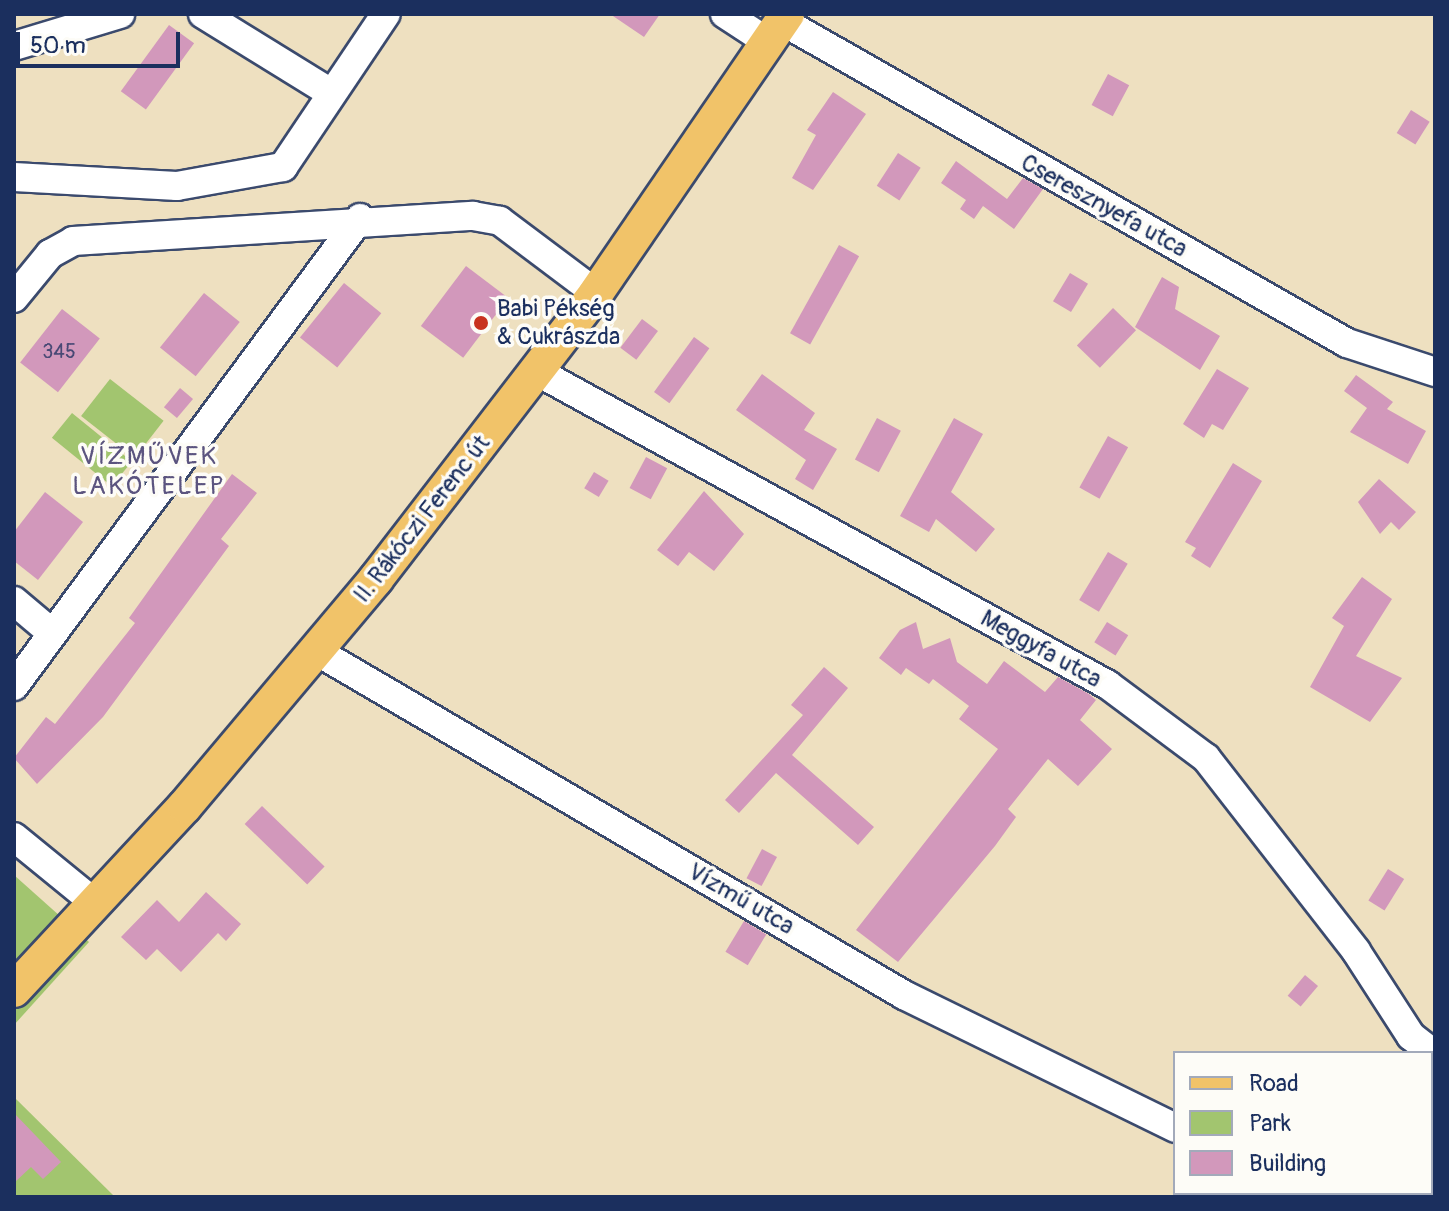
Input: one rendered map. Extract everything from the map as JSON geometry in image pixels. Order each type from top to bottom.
[{"type":"main road","name":"II. Rákóczi Ferenc út","points":[[14,990],[318,652],[538,372],[596,293],[779,26]]},
{"type":"street","points":[[14,46],[120,14]]},
{"type":"street","points":[[203,14],[331,93]]},
{"type":"street","points":[[14,177],[177,186],[283,167],[386,14]]},
{"type":"street","name":"Cseresznyefa utca","points":[[725,14],[779,26],[1347,343],[1435,372]]},
{"type":"street","points":[[14,298],[50,254],[73,241],[360,218],[500,221],[596,293]]},
{"type":"street","points":[[14,686],[360,218]]},
{"type":"street","name":"Meggyfa utca","points":[[538,372],[1108,685],[1206,758],[1356,951],[1411,1036],[1430,1051]]},
{"type":"street","points":[[14,601],[52,633]]},
{"type":"street","name":"Vízmű utca","points":[[318,652],[904,995],[1173,1127]]},
{"type":"street","points":[[14,837],[95,903]]},
{"type":"green space","points":[[110,379],[164,421],[135,458],[81,416]]},
{"type":"green space","points":[[72,413],[132,461],[112,486],[52,438]]},
{"type":"green space","points":[[14,875],[89,942],[14,1025]]},
{"type":"green space","points":[[14,1097],[115,1197],[14,1197]]},
{"type":"building","points":[[610,14],[660,14],[644,37]]},
{"type":"building","points":[[169,25],[194,43],[146,110],[121,91]]},
{"type":"building","points":[[1108,74],[1129,85],[1113,116],[1092,105]]},
{"type":"building","points":[[833,92],[866,114],[813,190],[792,178],[816,135],[807,130]]},
{"type":"building","points":[[1411,110],[1430,122],[1415,145],[1397,133]]},
{"type":"building","points":[[898,153],[921,168],[899,200],[877,186]]},
{"type":"building","points":[[956,161],[1007,199],[1023,178],[1043,189],[1014,229],[983,206],[974,219],[960,209],[966,200],[941,183]]},
{"type":"building","points":[[839,245],[859,256],[810,344],[790,333]]},
{"type":"building","points":[[466,266],[508,298],[463,358],[421,326]]},
{"type":"building","points":[[1070,273],[1088,284],[1071,312],[1053,301]]},
{"type":"building","points":[[1162,277],[1179,287],[1175,309],[1220,336],[1200,370],[1135,327]]},
{"type":"building","points":[[344,283],[381,313],[337,368],[300,337]]},
{"type":"building","points":[[204,293],[240,322],[196,376],[160,347]]},
{"type":"building","points":[[1113,308],[1136,330],[1100,368],[1077,345]]},
{"type":"building","points":[[62,309],[100,339],[58,392],[20,363]]},
{"type":"building","points":[[642,319],[658,331],[636,360],[620,348]]},
{"type":"building","points":[[694,337],[709,348],[669,403],[654,392]]},
{"type":"building","points":[[1217,369],[1249,388],[1223,430],[1212,424],[1204,438],[1183,424]]},
{"type":"building","points":[[762,374],[815,413],[804,430],[837,449],[813,490],[795,479],[806,460],[736,410]]},
{"type":"building","points":[[1356,375],[1393,402],[1387,409],[1426,431],[1408,464],[1350,432],[1367,408],[1344,391]]},
{"type":"building","points":[[180,388],[193,399],[177,418],[164,407]]},
{"type":"building","points":[[877,418],[901,431],[879,472],[855,459]]},
{"type":"building","points":[[954,418],[983,434],[951,492],[995,529],[976,552],[936,519],[929,532],[900,516]]},
{"type":"building","points":[[1108,436],[1128,447],[1100,499],[1079,488]]},
{"type":"building","points":[[646,457],[667,468],[651,499],[630,488]]},
{"type":"building","points":[[1233,463],[1262,481],[1210,568],[1191,556],[1196,548],[1185,542]]},
{"type":"building","points":[[594,472],[609,481],[599,497],[584,488]]},
{"type":"building","points":[[232,474],[257,493],[221,539],[229,546],[103,717],[37,784],[14,758],[46,717],[55,724],[135,623],[129,618]]},
{"type":"building","points":[[1379,479],[1416,512],[1399,530],[1391,522],[1380,534],[1358,502]]},
{"type":"building","points":[[704,491],[744,534],[714,571],[689,552],[678,566],[657,550]]},
{"type":"building","points":[[45,492],[83,522],[38,580],[14,561],[14,532]]},
{"type":"building","points":[[1108,552],[1128,564],[1099,612],[1079,600]]},
{"type":"building","points":[[1362,577],[1392,599],[1356,656],[1402,678],[1370,722],[1310,687],[1344,626],[1332,618]]},
{"type":"building","points":[[916,622],[923,649],[950,638],[957,662],[987,684],[1004,661],[1045,692],[1058,677],[1089,694],[1096,700],[1080,720],[1112,749],[1078,786],[1048,759],[1008,809],[1016,817],[995,846],[898,962],[856,930],[998,749],[959,719],[969,706],[933,679],[929,684],[906,668],[901,675],[879,658],[900,630]]},
{"type":"building","points":[[1107,622],[1128,635],[1115,656],[1094,642]]},
{"type":"building","points":[[824,667],[848,688],[792,755],[874,827],[858,845],[776,773],[739,813],[725,800],[803,715],[791,705]]},
{"type":"building","points":[[262,806],[325,866],[307,884],[245,824]]},
{"type":"building","points":[[762,849],[777,857],[762,886],[747,878]]},
{"type":"building","points":[[1388,869],[1404,879],[1385,910],[1368,900]]},
{"type":"building","points":[[206,892],[241,924],[226,941],[218,933],[181,972],[157,949],[146,960],[121,937],[157,900],[179,922]]},
{"type":"building","points":[[744,921],[766,934],[748,965],[725,952]]},
{"type":"building","points":[[1305,975],[1318,986],[1301,1007],[1288,996]]},
{"type":"building","points":[[14,1113],[61,1162],[43,1179],[31,1167],[14,1183]]},
{"type":"place","name":"Babi Pékség & Cukrászda","points":[[481,323]]},
{"type":"district","name":"VÍZMŰVEK LAKÓTELEP","points":[[149,472]]}]
